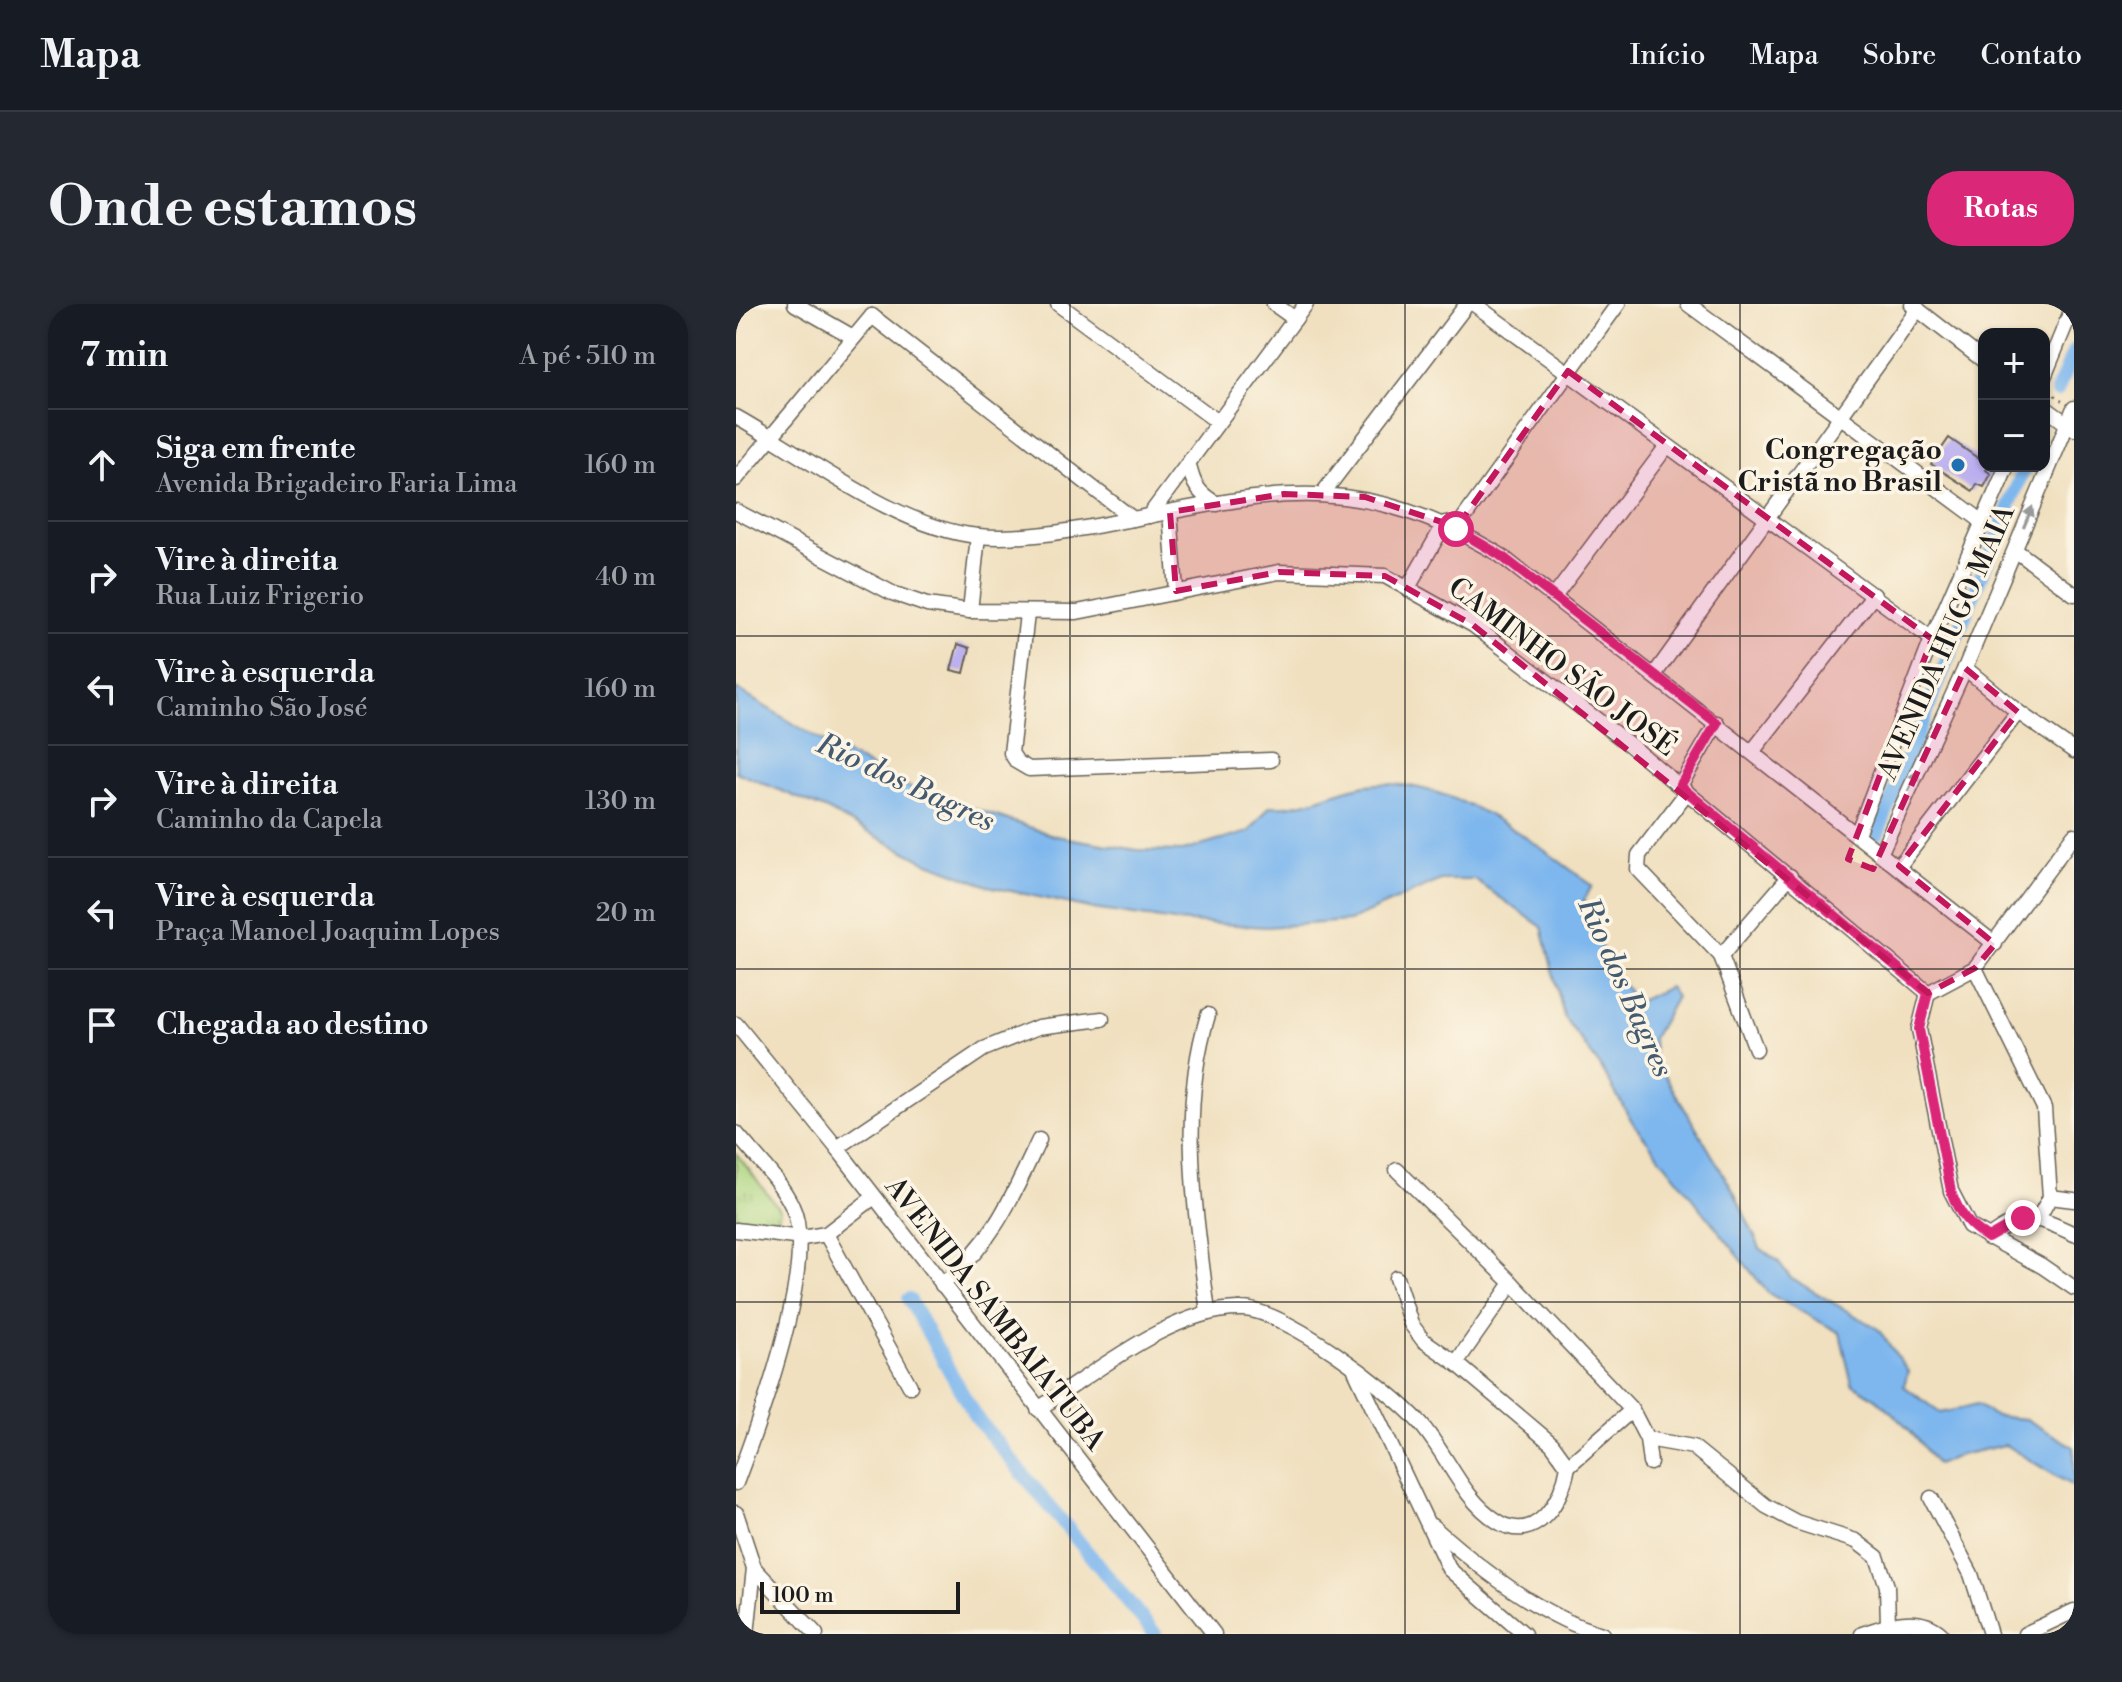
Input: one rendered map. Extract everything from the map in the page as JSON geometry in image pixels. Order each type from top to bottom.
[{"type":"street","points":[[795,304],[853,337]]},
{"type":"street","points":[[1058,304],[1218,422]]},
{"type":"street","points":[[1274,304],[1295,319]]},
{"type":"street","points":[[1149,516],[1306,304]]},
{"type":"street","points":[[1323,493],[1467,304]]},
{"type":"street","points":[[1474,304],[1932,639]]},
{"type":"street","points":[[1409,586],[1618,304]]},
{"type":"street","points":[[1688,304],[1983,522]]},
{"type":"street","points":[[2050,373],[2074,304]]},
{"type":"street","points":[[1654,675],[1840,417],[1914,307],[1978,356]]},
{"type":"street","points":[[736,479],[872,310],[1133,519]]},
{"type":"street","name":"AVENIDA HUGO MAIA","points":[[1881,852],[2071,427],[2074,408]]},
{"type":"street","points":[[2050,412],[2071,427]]},
{"type":"street","points":[[736,417],[896,512],[941,529],[978,536],[1071,531],[1217,504],[1284,494],[1323,493],[1365,497],[1451,526],[1500,555],[1995,944]]},
{"type":"street","points":[[1554,597],[1667,446]]},
{"type":"street","points":[[1189,465],[1193,483],[1201,495],[1217,504]]},
{"type":"street","name":"AVENIDA HUGO MAIA","points":[[1857,834],[1932,639],[2004,472]]},
{"type":"street","name":"CAMINHO SÃO JOSÉ","points":[[736,511],[892,593],[927,605],[970,611],[1027,614],[1077,612],[1279,572],[1385,576],[1409,586],[1473,625],[1683,789],[1928,993]]},
{"type":"street","points":[[1170,512],[1176,591]]},
{"type":"street","points":[[970,611],[978,536]]},
{"type":"street","points":[[2015,550],[2074,594]]},
{"type":"street","points":[[1752,752],[1874,595]]},
{"type":"street","points":[[1027,614],[1011,753],[1017,762],[1029,769],[1271,760]]},
{"type":"street","points":[[1965,668],[2018,712],[2074,751]]},
{"type":"street","points":[[1899,866],[2018,712]]},
{"type":"street","points":[[1717,723],[1683,789],[1639,855],[1638,869],[1721,956],[1756,1049]]},
{"type":"street","points":[[2074,835],[1975,968],[1928,993],[1919,1029],[1951,1191],[1969,1226],[2042,1266],[2074,1288]]},
{"type":"street","points":[[1721,956],[1790,876]]},
{"type":"street","points":[[1975,968],[2044,1108],[2050,1197],[2039,1217]]},
{"type":"street","points":[[1208,1015],[1198,1047],[1190,1155],[1208,1313]]},
{"type":"street","points":[[837,1148],[984,1049],[1038,1027],[1102,1019]]},
{"type":"street","name":"AVENIDA SAMBAIATUBA","points":[[736,1024],[837,1148],[1214,1634]]},
{"type":"street","points":[[736,1133],[792,1205],[802,1238],[777,1369],[736,1483]]},
{"type":"street","points":[[942,1285],[975,1256],[1008,1208],[1039,1140]]},
{"type":"street","points":[[1397,1170],[1512,1283],[1632,1410],[1647,1439],[1650,1463]]},
{"type":"street","points":[[736,1230],[802,1238],[826,1234],[874,1197]]},
{"type":"street","points":[[2050,1197],[2074,1200]]},
{"type":"street","points":[[1988,1238],[2023,1218],[2039,1217],[2074,1234]]},
{"type":"street","points":[[826,1234],[910,1386]]},
{"type":"street","points":[[1396,1278],[1411,1324],[1423,1340],[1456,1363],[1552,1444],[1568,1466]]},
{"type":"street","points":[[1456,1363],[1512,1283]]},
{"type":"street","points":[[1038,1409],[1153,1336],[1208,1313],[1244,1308],[1277,1318],[1354,1369],[1419,1422],[1479,1507],[1500,1524],[1522,1526],[1540,1522],[1555,1507],[1565,1487],[1568,1466],[1632,1410]]},
{"type":"street","points":[[1354,1369],[1432,1526],[1449,1569],[1524,1634]]},
{"type":"street","points":[[1647,1439],[1693,1447],[1766,1506],[1796,1522],[1856,1541],[1877,1557],[1887,1586],[1888,1625]]},
{"type":"street","points":[[1931,1498],[1971,1574],[1990,1634]]},
{"type":"street","points":[[736,1513],[754,1568],[747,1634]]},
{"type":"street","points":[[1432,1526],[1462,1553],[1532,1600],[1581,1629],[1602,1634]]},
{"type":"street","points":[[754,1568],[816,1634]]},
{"type":"street","points":[[2025,1634],[2074,1611]]},
{"type":"street","points":[[1862,1634],[1888,1625],[1925,1623],[1941,1634]]},
{"type":"path","points":[[2050,389],[2059,399]]},
{"type":"path","points":[[1960,575],[1997,591]]},
{"type":"highlighted area","points":[[1568,371],[1932,639],[1848,859],[1873,869],[1965,668],[2018,712],[1899,866],[1995,944],[1975,968],[1928,993],[1473,625],[1385,576],[1279,572],[1176,591],[1170,512],[1284,494],[1365,497],[1457,527]]},
{"type":"green space","points":[[736,1153],[780,1210],[777,1222],[736,1220]]},
{"type":"water","points":[[736,689],[827,744],[909,787],[1056,836],[1137,850],[1183,851],[1249,832],[1270,806],[1298,804],[1376,784],[1405,785],[1434,792],[1463,803],[1519,833],[1592,886],[1584,900],[1599,920],[1591,930],[1635,1003],[1669,987],[1676,997],[1653,1038],[1654,1057],[1734,1192],[1760,1248],[1778,1261],[1791,1278],[1878,1329],[1908,1371],[1904,1386],[1940,1413],[1977,1405],[1995,1416],[2026,1419],[2074,1447],[2074,1487],[2005,1445],[1960,1455],[1937,1465],[1899,1419],[1878,1400],[1852,1384],[1840,1333],[1768,1293],[1633,1123],[1600,1066],[1564,1017],[1542,927],[1475,880],[1441,880],[1349,921],[1266,927],[1174,921],[1093,909],[988,886],[921,860],[827,810],[736,772]]},
{"type":"building","name":"Congregação Cristã no Brasil","points":[[1949,438],[1978,458],[1978,472],[1991,474],[1984,487],[1977,484],[1973,491],[1931,464]]},
{"type":"building","points":[[958,644],[970,648],[964,673],[951,670]]},
{"type":"waterway","points":[[2057,391],[2074,351]]},
{"type":"waterway","points":[[1878,833],[2023,472]]},
{"type":"waterway","points":[[909,1299],[975,1416],[1155,1634]]},
{"type":"place","name":"Congregação Cristã no Brasil","points":[[1958,465]]},
{"type":"route","points":[[1456,529],[1500,555],[1717,723],[1680,786],[1928,993],[1919,1029],[1957,1209],[1969,1226],[1988,1238],[2023,1218]]},
{"type":"water label","name":"Rio dos Bagres","points":[[906,782]]},
{"type":"water label","name":"Rio dos Bagres","points":[[1626,987]]}]
